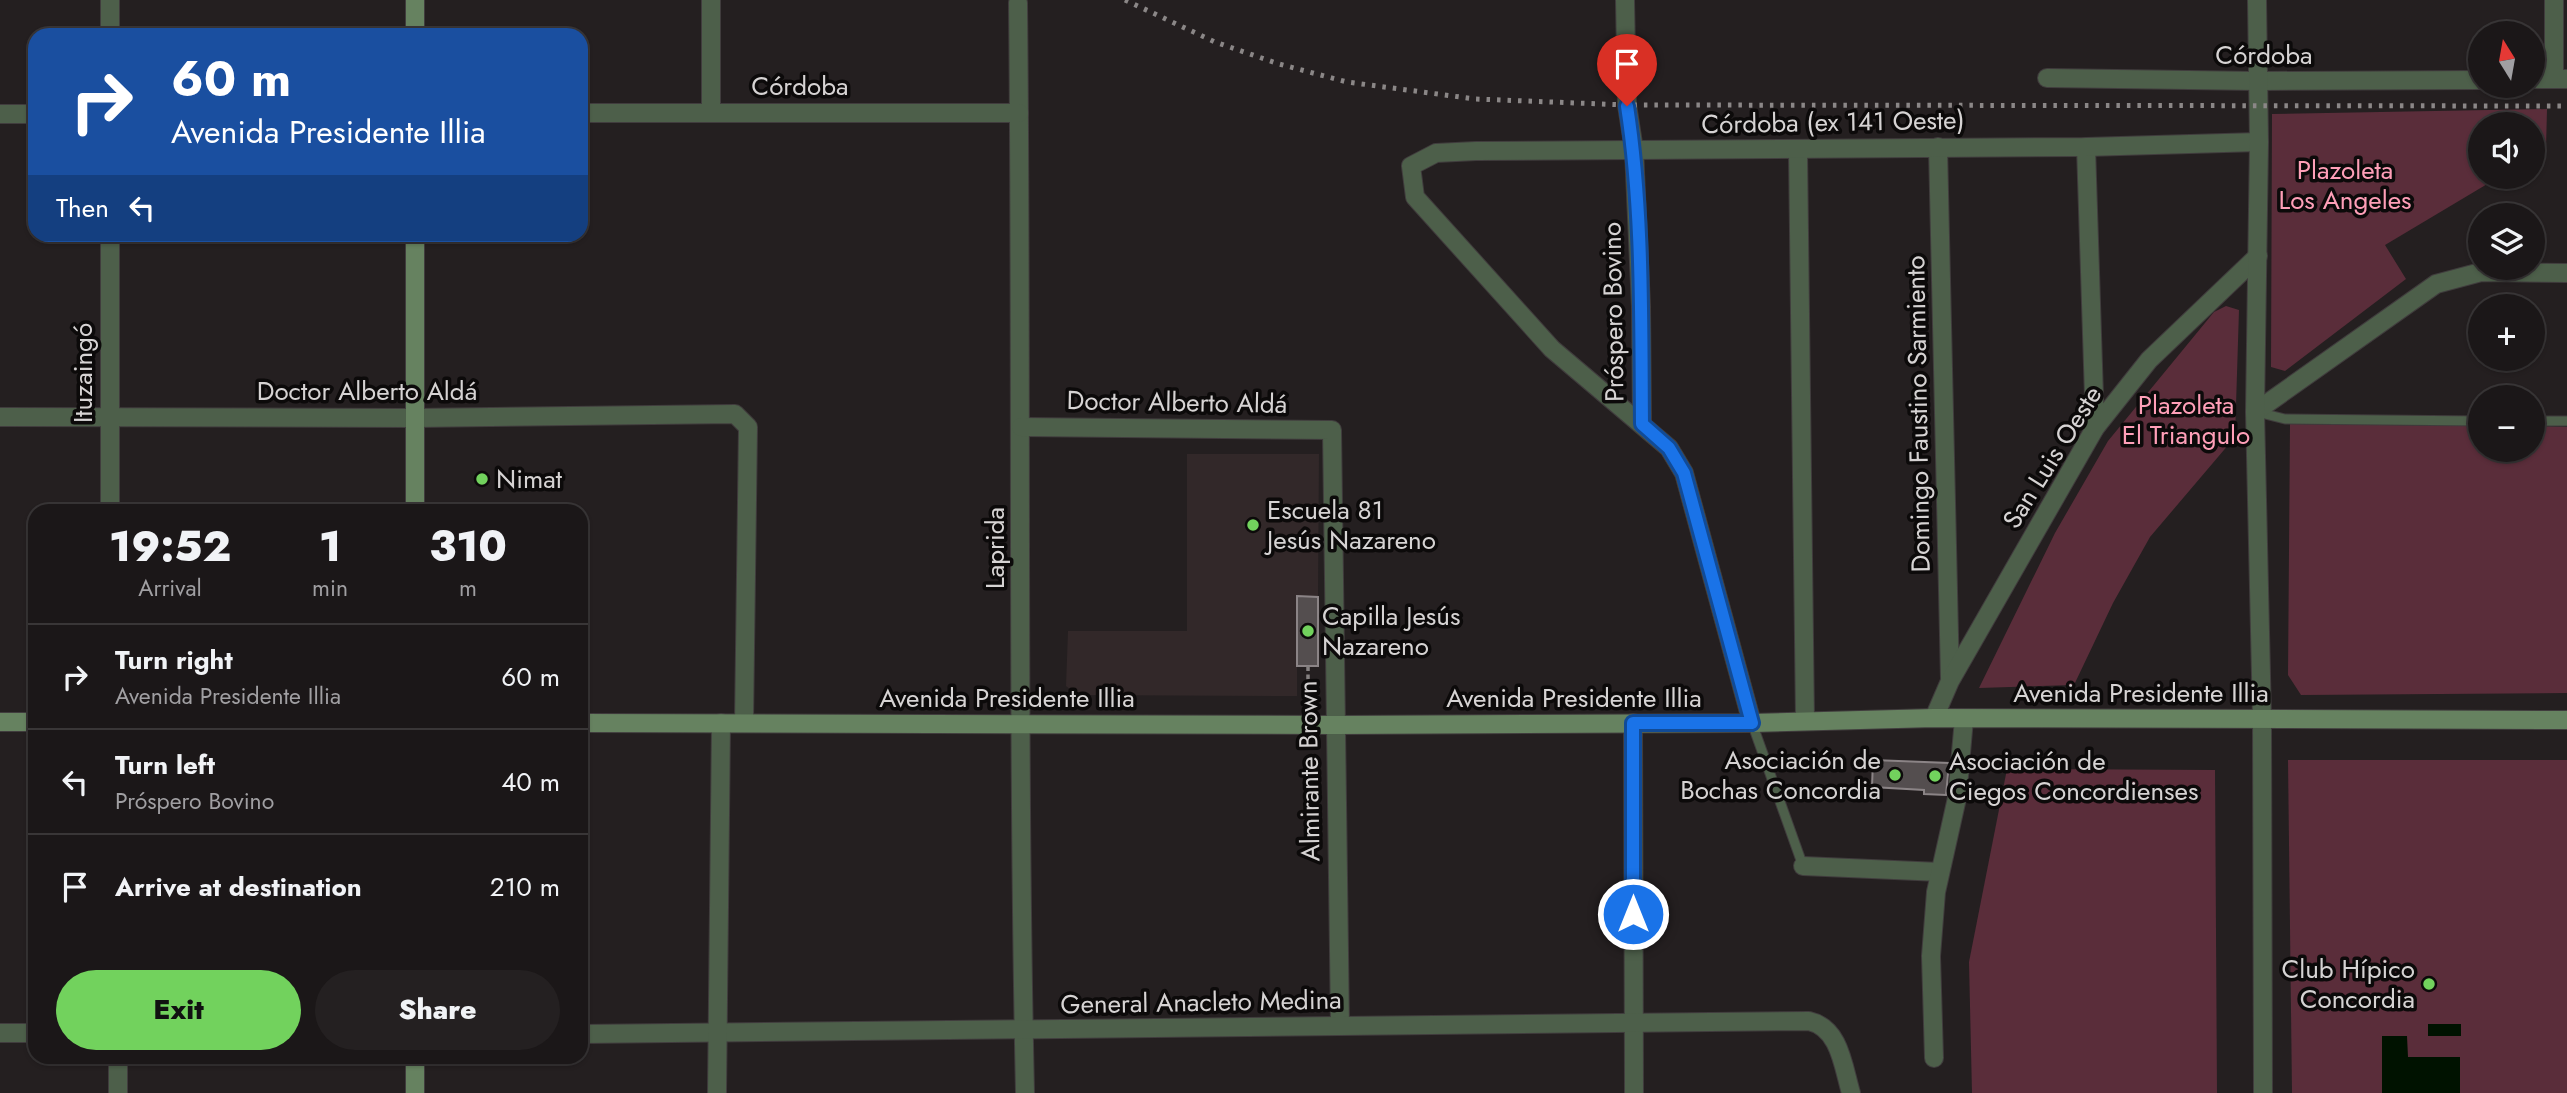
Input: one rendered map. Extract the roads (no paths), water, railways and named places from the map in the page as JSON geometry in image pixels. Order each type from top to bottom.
[{"type":"main road","points":[[415,0],[415,28]]},
{"type":"main road","points":[[415,242],[415,504]]},
{"type":"main road","name":"Avenida Presidente Illia","points":[[588,723],[1335,725],[1752,723],[1934,719],[2567,720]]},
{"type":"main road","points":[[0,722],[28,722]]},
{"type":"main road","points":[[415,1064],[415,1093]]},
{"type":"street","points":[[110,0],[110,28]]},
{"type":"street","points":[[711,0],[711,112]]},
{"type":"street","name":"Próspero Bovino","points":[[1625,0],[1627,106],[1634,150],[1641,307],[1642,424],[1669,448],[1684,473],[1752,723]]},
{"type":"street","points":[[2257,0],[2259,142],[2255,412],[2262,719],[2263,1093]]},
{"type":"street","points":[[2554,0],[2561,79]]},
{"type":"street","name":"Laprida","points":[[1017,3],[1021,427],[1020,725],[1025,1093]]},
{"type":"street","name":"Córdoba","points":[[2047,78],[2258,82],[2468,80]]},
{"type":"street","name":"Córdoba","points":[[588,113],[1019,113]]},
{"type":"street","points":[[0,114],[28,114]]},
{"type":"street","name":"Córdoba (ex 141 Oeste)","points":[[1642,424],[1552,349],[1415,197],[1411,166],[1436,153],[2086,147],[2259,142]]},
{"type":"street","name":"Domingo Faustino Sarmiento","points":[[1938,147],[1950,681]]},
{"type":"street","points":[[2086,147],[2095,428]]},
{"type":"street","points":[[1798,150],[1805,721]]},
{"type":"street","name":"Ituzaingó","points":[[110,242],[110,504]]},
{"type":"street","name":"San Luis Oeste","points":[[1934,719],[1950,681],[2095,428],[2149,360],[2258,256]]},
{"type":"street","points":[[2255,412],[2436,284],[2481,272],[2567,273]]},
{"type":"street","name":"Doctor Alberto Aldá","points":[[0,417],[415,418],[735,415],[748,427],[744,723]]},
{"type":"street","name":"Doctor Alberto Aldá","points":[[1021,427],[1332,430]]},
{"type":"street","name":"Almirante Brown","points":[[1332,430],[1340,1026]]},
{"type":"street","points":[[1934,1058],[1931,956],[1936,892],[1957,798],[1964,719]]},
{"type":"street","points":[[716,1093],[720,723]]},
{"type":"street","points":[[1633,723],[1634,1093]]},
{"type":"street","points":[[1803,866],[1940,872]]},
{"type":"street","name":"General Anacleto Medina","points":[[588,1034],[1809,1021],[1821,1024],[1834,1039],[1851,1093]]},
{"type":"street","points":[[0,1033],[28,1033]]},
{"type":"street","points":[[118,1064],[118,1093]]},
{"type":"lane","points":[[2255,412],[2285,419],[2468,421]]},
{"type":"lane","points":[[2545,421],[2567,421]]},
{"type":"lane","points":[[1752,723],[1803,866]]},
{"type":"railway","points":[[1125,0],[1215,42],[1279,64],[1347,82],[1475,99],[1627,105],[2567,106]]},
{"type":"place","name":"Nimat","points":[[482,479]]},
{"type":"place","name":"Escuela 81 Jesús Nazareno","points":[[1253,525]]},
{"type":"place","name":"Capilla Jesús Nazareno","points":[[1308,631]]},
{"type":"place","name":"Asociación de Bochas Concordia","points":[[1895,775]]},
{"type":"place","name":"Asociación de Ciegos Concordienses","points":[[1935,776]]},
{"type":"place","name":"Club Hípico Concordia","points":[[2429,984]]},
{"type":"park label","name":"Plazoleta Los Angeles","points":[[2345,185]]},
{"type":"park label","name":"Plazoleta El Triangulo","points":[[2186,420]]}]
